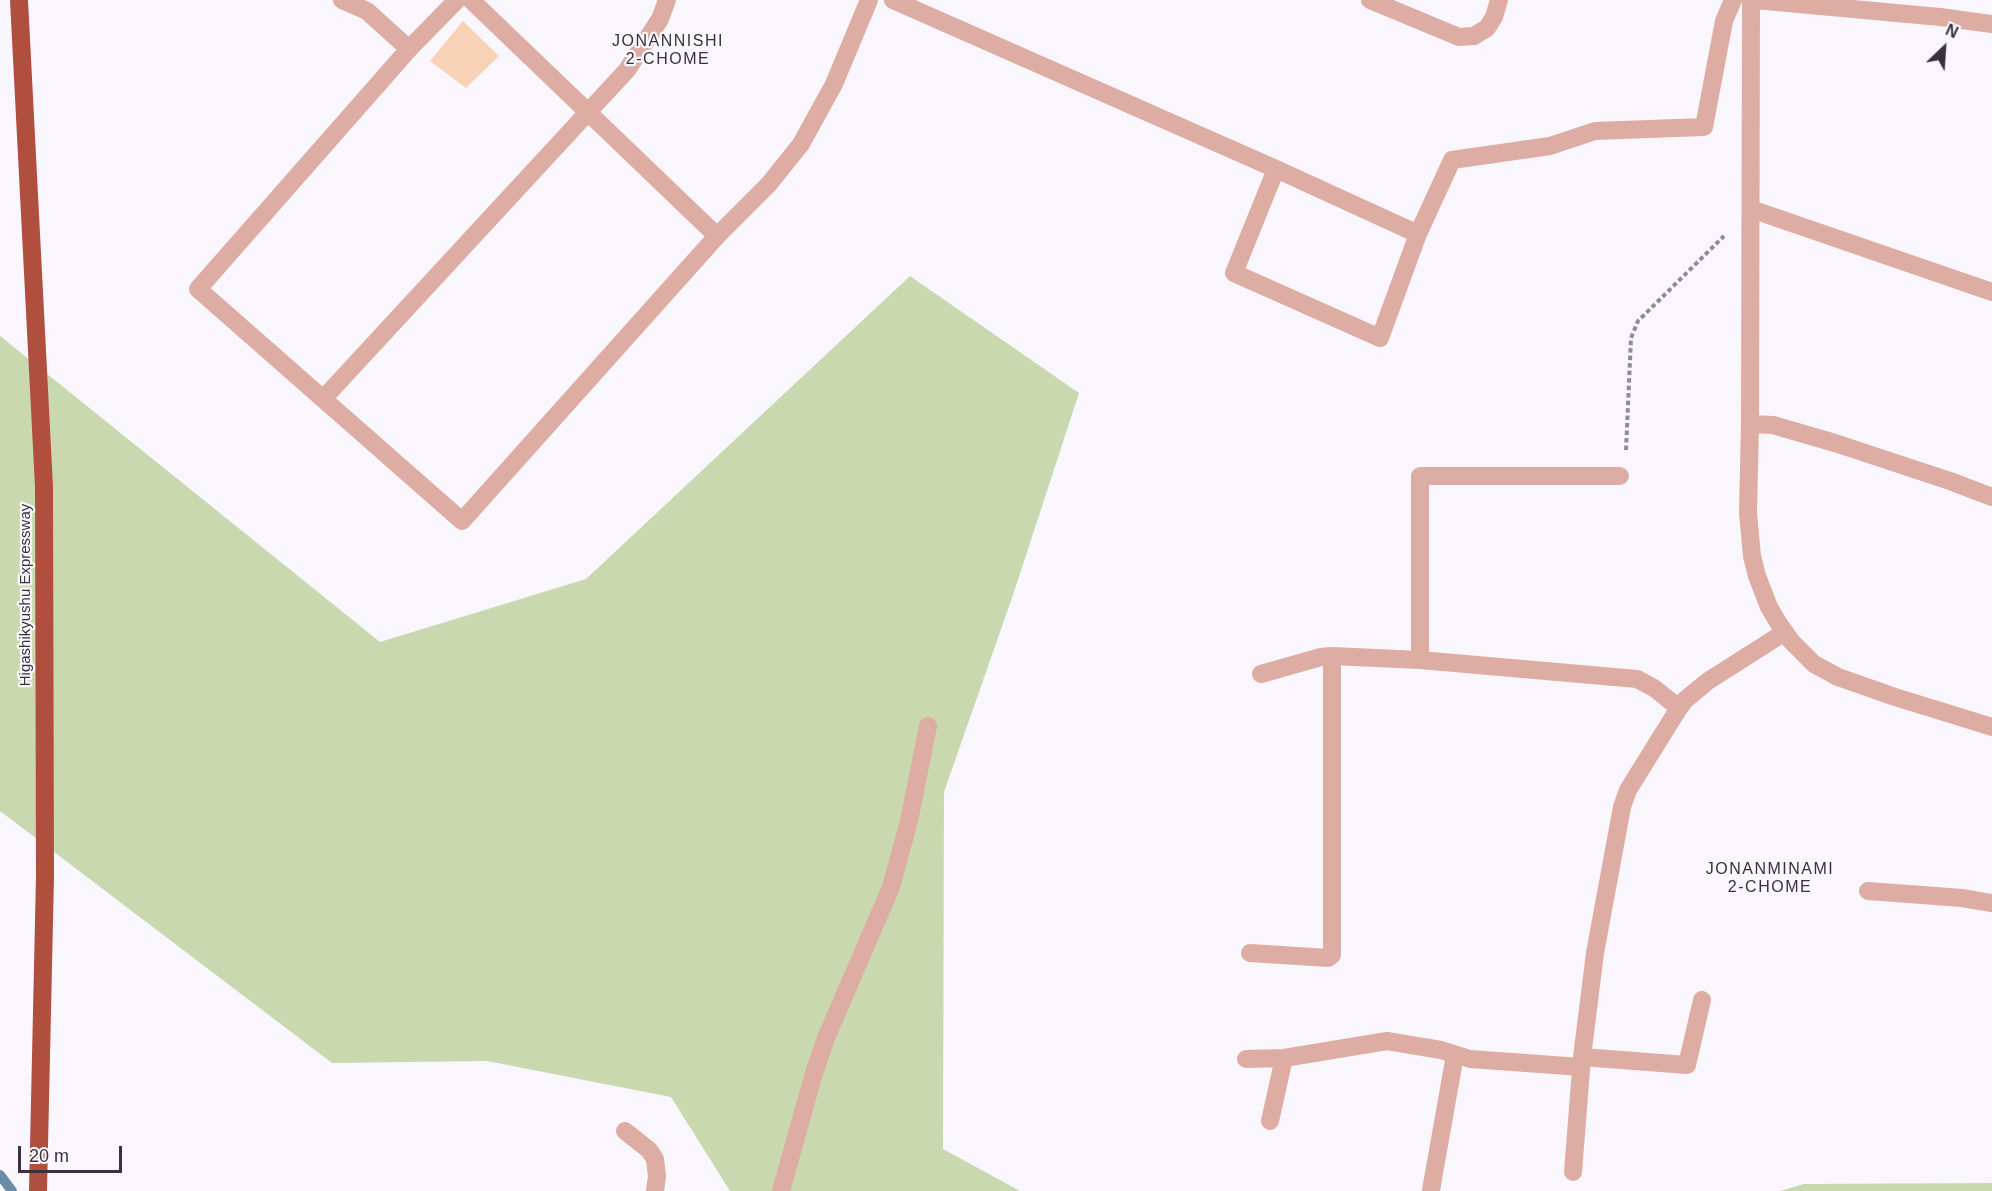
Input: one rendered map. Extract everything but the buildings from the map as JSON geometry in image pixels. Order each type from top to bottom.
[{"type":"highway","name":"Higashikyushu Expressway","points":[[19,0],[44,487],[45,876],[38,1191]]},
{"type":"street","points":[[342,0],[367,11],[409,48]]},
{"type":"street","points":[[456,0],[409,48],[198,289],[462,522],[717,236],[769,184],[801,144],[834,84],[869,0]]},
{"type":"street","points":[[471,0],[717,236]]},
{"type":"street","points":[[323,399],[627,70],[660,19],[667,0]]},
{"type":"street","points":[[893,0],[1418,234]]},
{"type":"street","points":[[1370,0],[1459,37],[1474,36],[1487,28],[1494,17],[1499,0]]},
{"type":"street","points":[[1276,169],[1234,273],[1380,338],[1418,234],[1452,160],[1550,146],[1595,131],[1704,127],[1724,21],[1733,0]]},
{"type":"street","points":[[1992,24],[1940,8],[1753,0],[1748,513],[1752,556],[1769,607],[1785,632],[1814,664],[1838,677],[1992,728]]},
{"type":"street","points":[[1751,209],[1992,292]]},
{"type":"street","points":[[1750,424],[1773,425],[1824,440],[1992,497]]},
{"type":"street","points":[[1420,660],[1420,476],[1620,476]]},
{"type":"street","points":[[1573,1172],[1582,1062],[1596,953],[1622,807],[1628,789],[1679,708],[1708,681],[1785,632]]},
{"type":"street","points":[[1261,674],[1332,656],[1420,660],[1637,679],[1654,688],[1679,708]]},
{"type":"street","points":[[1250,954],[1328,958],[1332,955],[1332,656]]},
{"type":"street","points":[[781,1191],[826,1038],[891,887],[909,821],[928,726]]},
{"type":"street","points":[[1868,891],[1962,898],[1992,903]]},
{"type":"street","points":[[1246,1059],[1284,1058],[1387,1041],[1423,1046],[1470,1059],[1687,1065],[1702,1000]]},
{"type":"street","points":[[1431,1190],[1455,1055]]},
{"type":"street","points":[[1270,1122],[1284,1058]]},
{"type":"street","points":[[626,1131],[649,1150],[655,1159],[657,1176],[655,1191]]},
{"type":"path","points":[[1620,476],[1626,469],[1631,338],[1638,321],[1751,209]]},
{"type":"green space","points":[[910,276],[1079,393],[1014,592],[944,792],[943,1149],[1020,1191],[730,1191],[671,1097],[487,1061],[332,1063],[0,811],[0,336],[380,642],[586,579]]},
{"type":"green space","points":[[1992,1183],[1992,1191],[1780,1191],[1804,1184]]},
{"type":"waterway","points":[[0,1175],[12,1191]]},
{"type":"district","name":"JONANNISHI 2-CHOME","points":[[668,51]]},
{"type":"district","name":"JONANMINAMI 2-CHOME","points":[[1770,879]]}]
